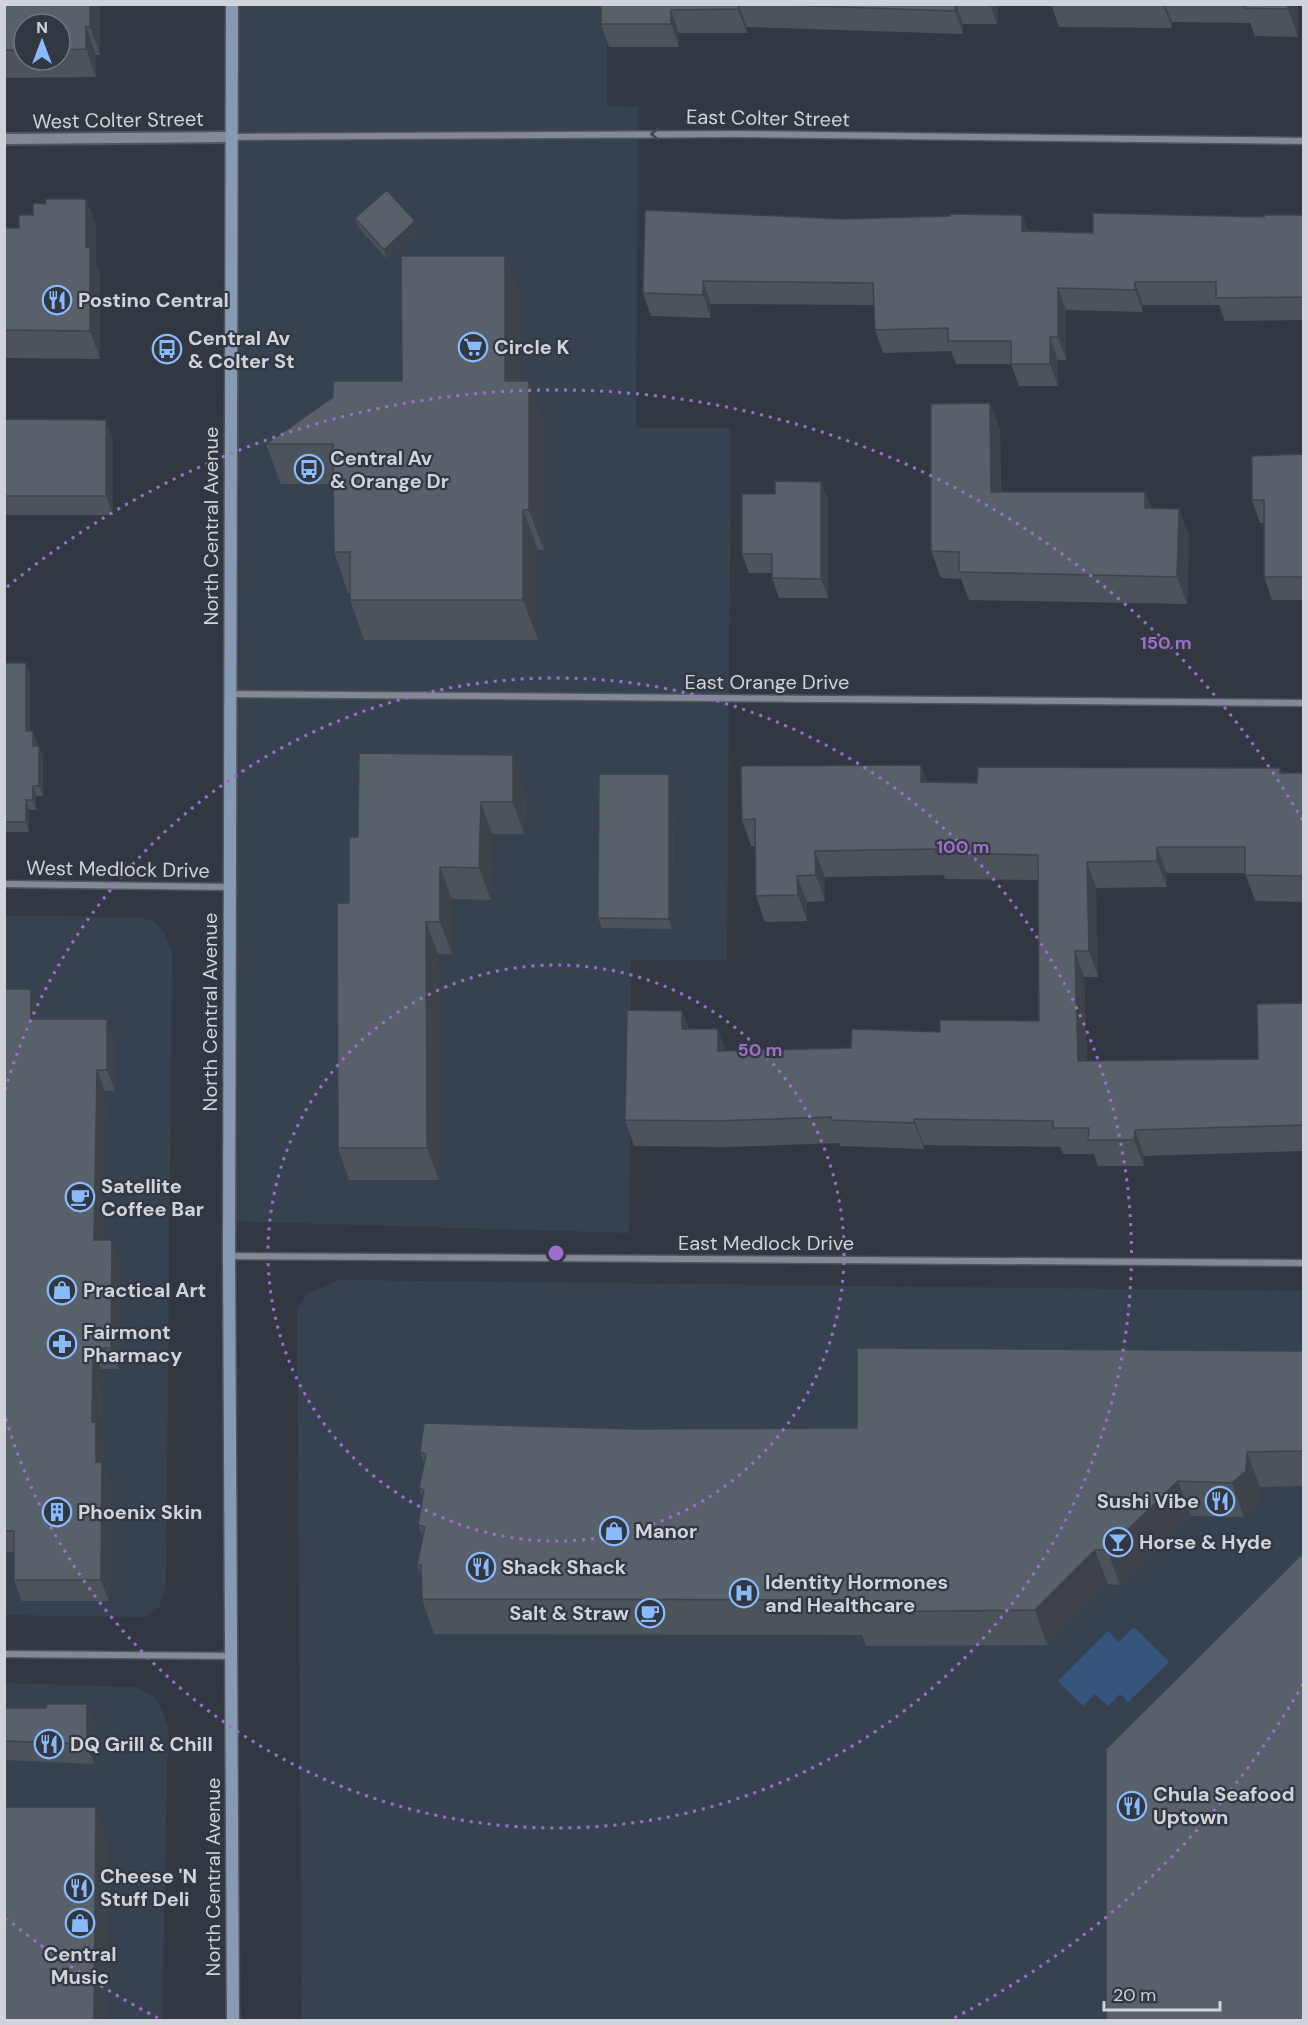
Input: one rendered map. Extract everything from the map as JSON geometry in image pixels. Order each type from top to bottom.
[{"type":"main road","name":"North Central Avenue","points":[[232,4],[229,1256],[233,2020]]},
{"type":"street","name":"East Colter Street","points":[[232,137],[735,134],[1304,141]]},
{"type":"street","name":"West Colter Street","points":[[4,139],[232,137]]},
{"type":"street","name":"East Orange Drive","points":[[230,694],[1304,703]]},
{"type":"street","name":"West Medlock Drive","points":[[4,884],[230,887]]},
{"type":"street","name":"East Medlock Drive","points":[[229,1256],[1304,1263]]},
{"type":"street","points":[[4,1654],[231,1656]]},
{"type":"shaded area","points":[[233,5],[607,5],[607,106],[638,107],[636,428],[731,428],[727,960],[631,960],[629,1233],[229,1221]]},
{"type":"shaded area","points":[[5,916],[137,917],[154,921],[163,931],[172,951],[166,1586],[159,1607],[145,1617],[5,1615]]},
{"type":"shaded area","points":[[339,1280],[1303,1291],[1303,2020],[302,2020],[297,1309],[306,1294]]},
{"type":"shaded area","points":[[1134,1627],[1169,1662],[1128,1702],[1120,1694],[1108,1706],[1095,1694],[1083,1706],[1058,1681],[1108,1631],[1119,1642]]},
{"type":"shaded area","points":[[5,1683],[136,1687],[154,1697],[162,1710],[168,1727],[162,2020],[5,2020]]},
{"type":"building","points":[[4,4],[90,4],[90,27],[86,27],[86,49],[72,50],[72,12],[12,12],[12,50],[4,50]]},
{"type":"building","points":[[601,4],[738,4],[738,9],[671,10],[671,24],[601,24]]},
{"type":"building","points":[[755,4],[955,4],[955,11]]},
{"type":"building","points":[[1245,4],[1288,4],[1288,9],[1245,8]]},
{"type":"building","points":[[387,190],[415,221],[384,250],[355,218]]},
{"type":"building","name":"Postino Central","points":[[46,199],[86,199],[86,247],[90,247],[90,331],[4,330],[4,228],[19,228],[19,215],[33,215],[33,203],[46,204]]},
{"type":"building","points":[[645,210],[842,219],[950,216],[950,214],[1022,215],[1022,231],[1093,233],[1093,213],[1264,217],[1264,215],[1304,215],[1304,297],[1216,298],[1216,282],[1135,282],[1135,290],[1058,288],[1058,337],[1050,337],[1050,364],[1011,364],[1011,341],[948,341],[948,328],[875,330],[873,283],[703,281],[703,295],[643,293]]},
{"type":"building","points":[[401,256],[505,256],[505,381],[529,381],[529,510],[523,510],[523,600],[350,600],[350,552],[334,552],[333,444],[266,444],[333,397],[333,381],[402,381]]},
{"type":"building","points":[[990,403],[991,492],[1145,492],[1145,508],[1179,509],[1177,577],[959,572],[959,552],[931,551],[931,404]]},
{"type":"building","points":[[4,419],[106,420],[106,496],[4,496]]},
{"type":"building","points":[[1304,454],[1304,577],[1264,577],[1264,500],[1252,500],[1252,456]]},
{"type":"building","points":[[775,481],[821,482],[821,579],[772,578],[772,554],[742,554],[742,494],[775,494]]},
{"type":"building","points":[[4,663],[26,663],[26,731],[33,731],[33,746],[39,746],[39,786],[33,786],[33,800],[26,800],[26,822],[4,822]]},
{"type":"building","points":[[359,753],[513,755],[513,802],[481,802],[479,868],[440,867],[440,922],[426,922],[427,1148],[338,1148],[337,903],[349,903],[349,837],[358,837]]},
{"type":"building","points":[[921,765],[921,782],[977,783],[978,767],[1280,768],[1280,773],[1304,773],[1304,876],[1245,875],[1245,847],[1157,847],[1157,861],[1087,862],[1089,951],[1075,951],[1078,1061],[1258,1059],[1257,1004],[1304,1003],[1304,1125],[1135,1130],[1134,1140],[1088,1140],[1089,1128],[1053,1128],[1053,1121],[914,1119],[914,1123],[831,1120],[831,1117],[717,1121],[625,1120],[627,1010],[682,1011],[682,1029],[718,1029],[718,1051],[851,1048],[852,1029],[940,1032],[940,1020],[1039,1021],[1038,855],[936,853],[936,849],[815,851],[816,875],[797,876],[798,895],[756,896],[755,819],[742,820],[741,766]]},
{"type":"building","points":[[599,774],[669,774],[669,919],[598,918]]},
{"type":"building","points":[[4,989],[31,989],[31,1019],[107,1019],[107,1070],[97,1070],[94,1240],[112,1240],[111,1348],[93,1348],[92,1422],[96,1422],[96,1462],[102,1462],[101,1580],[14,1580],[14,1531],[4,1531]]},
{"type":"building","points":[[857,1348],[1304,1351],[1304,1451],[1247,1452],[1246,1471],[1232,1483],[1178,1481],[1107,1550],[1095,1550],[1035,1610],[853,1612],[853,1600],[422,1599],[421,1565],[417,1564],[425,1527],[418,1525],[424,1490],[419,1488],[426,1454],[420,1452],[424,1423],[634,1429],[857,1428]]},
{"type":"building","points":[[1300,1556],[1304,1556],[1304,2020],[1106,2020],[1106,1749]]},
{"type":"building","points":[[47,1704],[87,1704],[87,1744],[4,1741],[4,1708],[46,1708]]},
{"type":"building","points":[[4,1807],[96,1807],[94,2020],[4,2020]]},
{"type":"place","name":"Postino Central","points":[[57,300]]},
{"type":"place","name":"Circle K","points":[[473,347]]},
{"type":"place","name":"Central Av & Colter St","points":[[167,349]]},
{"type":"place","name":"Central Av & Orange Dr","points":[[309,469]]},
{"type":"place","name":"Satellite Coffee Bar","points":[[80,1197]]},
{"type":"place","name":"Practical Art","points":[[62,1290]]},
{"type":"place","name":"Fairmont Pharmacy","points":[[62,1344]]},
{"type":"place","name":"Sushi Vibe","points":[[1220,1501]]},
{"type":"place","name":"Phoenix Skin","points":[[57,1512]]},
{"type":"place","name":"Manor","points":[[614,1531]]},
{"type":"place","name":"Horse & Hyde","points":[[1118,1542]]},
{"type":"place","name":"Shack Shack","points":[[481,1567]]},
{"type":"place","name":"Identity Hormones and Healthcare","points":[[744,1593]]},
{"type":"place","name":"Salt & Straw","points":[[650,1613]]},
{"type":"place","name":"DQ Grill & Chill","points":[[49,1744]]},
{"type":"place","name":"Chula Seafood Uptown","points":[[1132,1806]]},
{"type":"place","name":"Cheese 'N Stuff Deli","points":[[79,1888]]},
{"type":"place","name":"Central Music","points":[[80,1923]]}]
